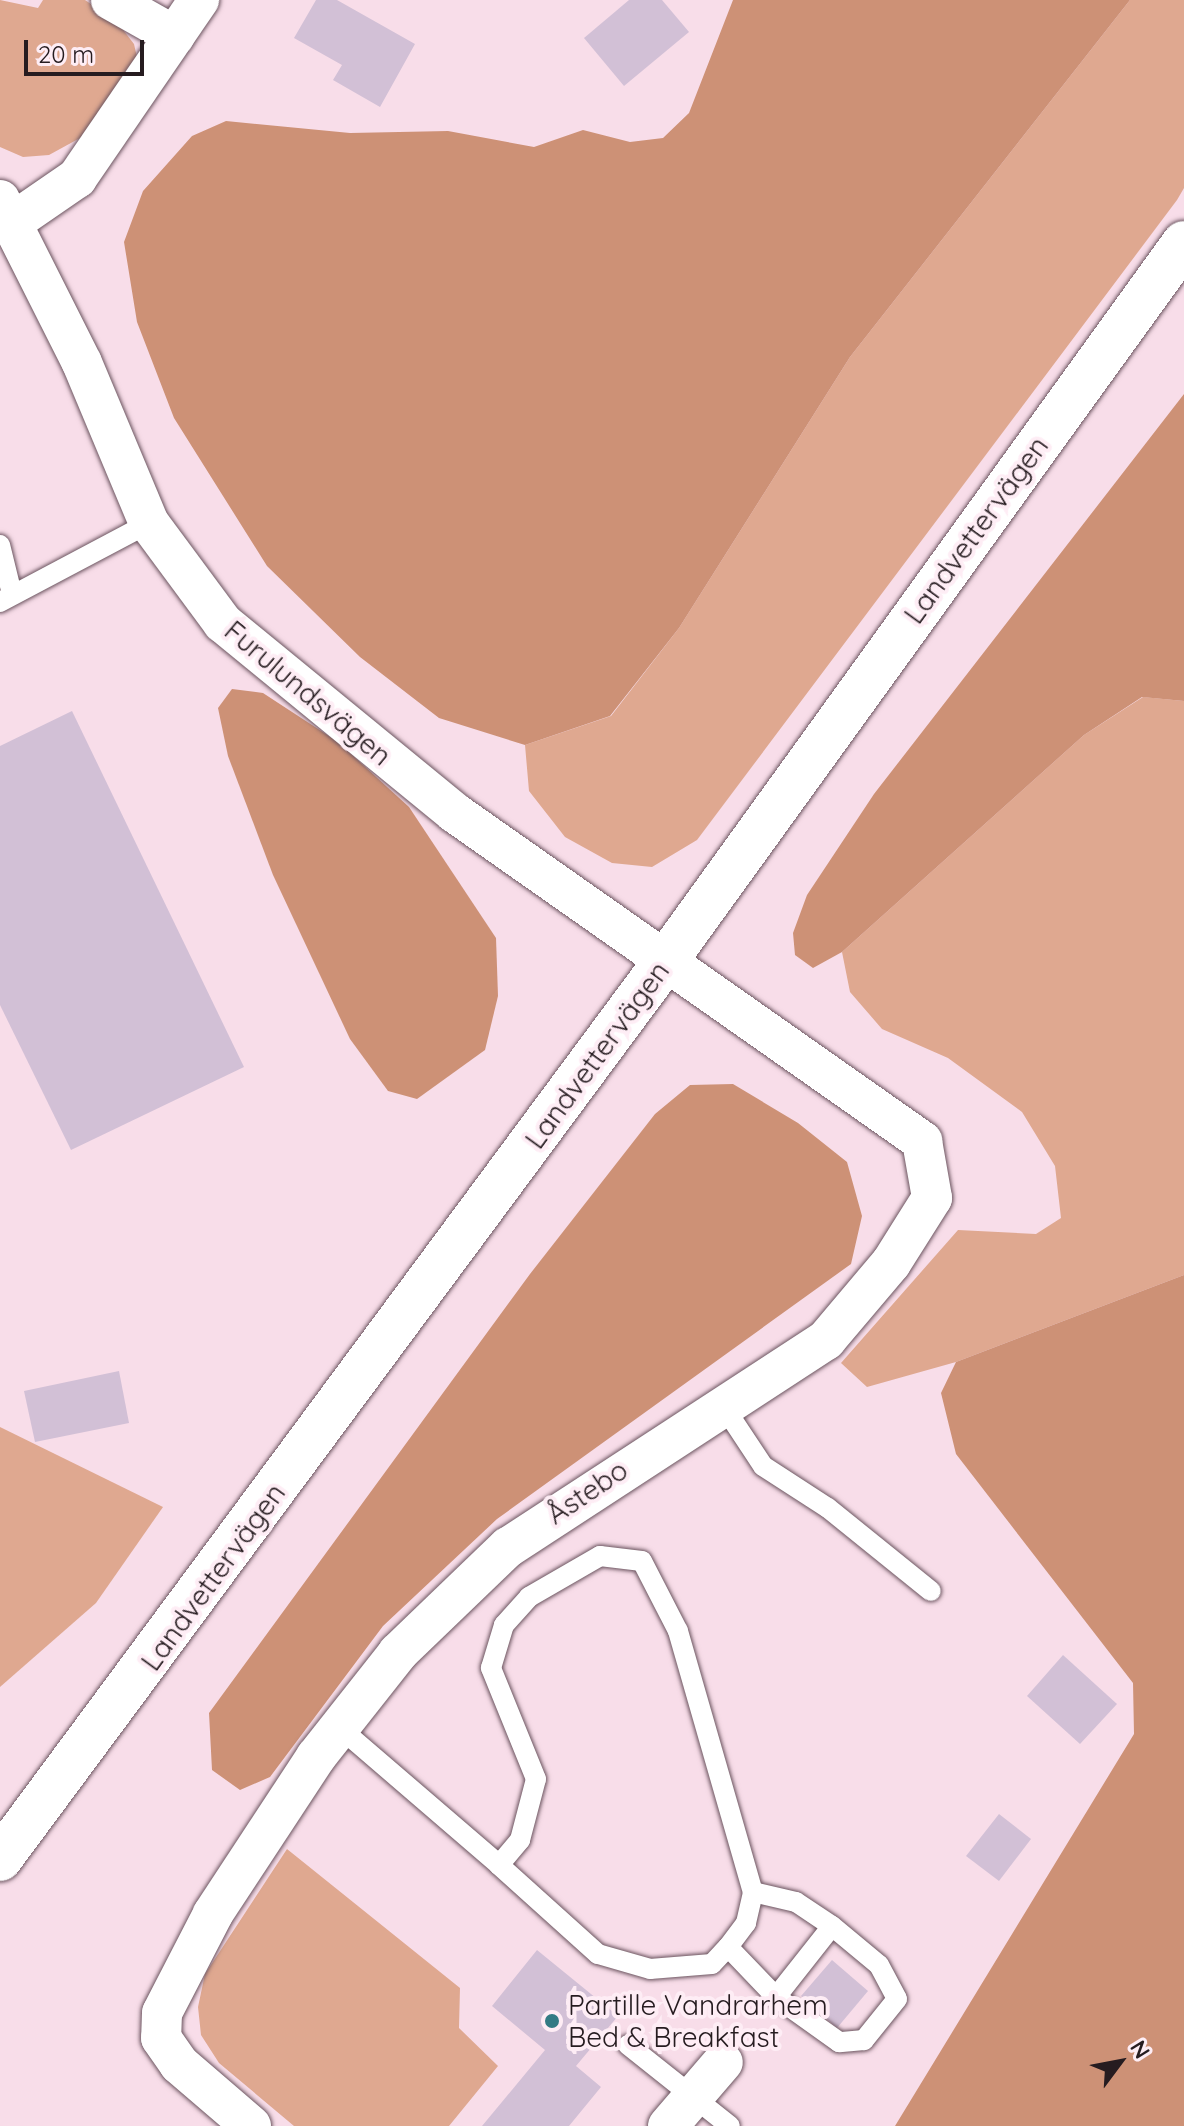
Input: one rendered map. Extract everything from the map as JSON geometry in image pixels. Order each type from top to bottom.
[{"type":"street","points":[[111,0],[175,36]]},
{"type":"street","points":[[6,211],[77,178],[199,0]]},
{"type":"street","name":"Furulundsvägen","points":[[6,211],[82,363],[149,523],[223,623],[281,676],[455,813],[667,959]]},
{"type":"street","name":"Landvettervägen","points":[[0,1859],[667,959],[1184,243]]},
{"type":"street","name":"Åstebo","points":[[251,2126],[179,2064],[161,2038],[162,2013],[213,1914],[340,1728],[398,1653],[508,1547],[635,1459],[726,1410],[826,1340],[891,1263],[932,1198],[922,1141],[667,959]]},
{"type":"street","points":[[681,2111],[723,2062]]},
{"type":"lane","points":[[0,545],[6,598],[149,523]]},
{"type":"lane","points":[[726,1410],[763,1466],[828,1508],[931,1591]]},
{"type":"lane","points":[[340,1728],[598,1954],[650,1969],[712,1964],[746,1923],[753,1892],[678,1631],[642,1561],[600,1556],[529,1597],[504,1625],[491,1668],[536,1779],[520,1840],[499,1865]]},
{"type":"lane","points":[[728,1947],[776,1997],[839,2042],[864,2040],[897,1999],[879,1965],[832,1926],[796,1902],[753,1892]]},
{"type":"lane","points":[[776,1997],[832,1926]]},
{"type":"lane","points":[[628,2045],[681,2111],[730,2126]]},
{"type":"shaded area","points":[[0,0],[38,8],[43,0],[85,0],[117,22],[134,44],[139,66],[91,132],[49,155],[23,157],[0,147]]},
{"type":"shaded area","points":[[733,0],[1130,0],[850,357],[679,628],[610,716],[525,745],[439,718],[360,657],[267,566],[174,418],[137,322],[124,242],[143,191],[192,136],[226,121],[350,133],[448,131],[534,147],[583,130],[630,142],[663,138],[689,113]]},
{"type":"shaded area","points":[[1130,0],[1184,0],[1184,188],[1177,200],[697,840],[652,867],[612,863],[565,837],[529,791],[525,745],[611,716],[679,628],[850,357]]},
{"type":"shaded area","points":[[1184,394],[1184,701],[1142,697],[1084,735],[842,952],[813,968],[795,955],[793,933],[807,895],[874,794]]},
{"type":"shaded area","points":[[232,689],[263,693],[338,742],[409,807],[496,938],[498,996],[485,1050],[417,1099],[388,1091],[350,1039],[273,875],[228,756],[218,708]]},
{"type":"shaded area","points":[[1143,697],[1184,701],[1184,1275],[956,1362],[867,1387],[841,1363],[958,1230],[1036,1234],[1061,1218],[1055,1166],[1022,1112],[948,1058],[882,1029],[850,992],[842,952],[1084,735]]},
{"type":"shaded area","points":[[733,1084],[798,1123],[847,1162],[862,1216],[851,1264],[497,1519],[383,1626],[270,1777],[240,1790],[212,1770],[209,1713],[530,1274],[655,1114],[690,1085]]},
{"type":"shaded area","points":[[1184,1275],[1184,2126],[895,2126],[1134,1734],[1133,1683],[956,1454],[941,1393],[956,1362]]},
{"type":"shaded area","points":[[0,1427],[163,1507],[96,1603],[0,1687]]},
{"type":"shaded area","points":[[287,1849],[460,1988],[459,2028],[498,2066],[449,2126],[294,2126],[219,2063],[201,2035],[198,2007],[205,1974]]},
{"type":"building","points":[[316,0],[337,0],[415,44],[380,107],[333,80],[342,65],[294,38]]},
{"type":"building","points":[[629,0],[662,0],[689,32],[624,86],[584,38]]},
{"type":"building","points":[[72,711],[244,1067],[71,1150],[0,1005],[0,746]]},
{"type":"building","points":[[119,1371],[129,1423],[35,1442],[24,1391]]},
{"type":"building","points":[[1063,1655],[1117,1704],[1080,1744],[1027,1696]]},
{"type":"building","points":[[999,1814],[1031,1839],[999,1881],[966,1856]]},
{"type":"building","points":[[537,1950],[618,2016],[576,2066],[601,2087],[569,2126],[482,2126],[545,2050],[492,2006]]},
{"type":"building","points":[[832,1960],[868,1991],[837,2028],[801,1996]]},
{"type":"place","name":"Partille Vandrarhem Bed & Breakfast","points":[[552,2021]]}]
